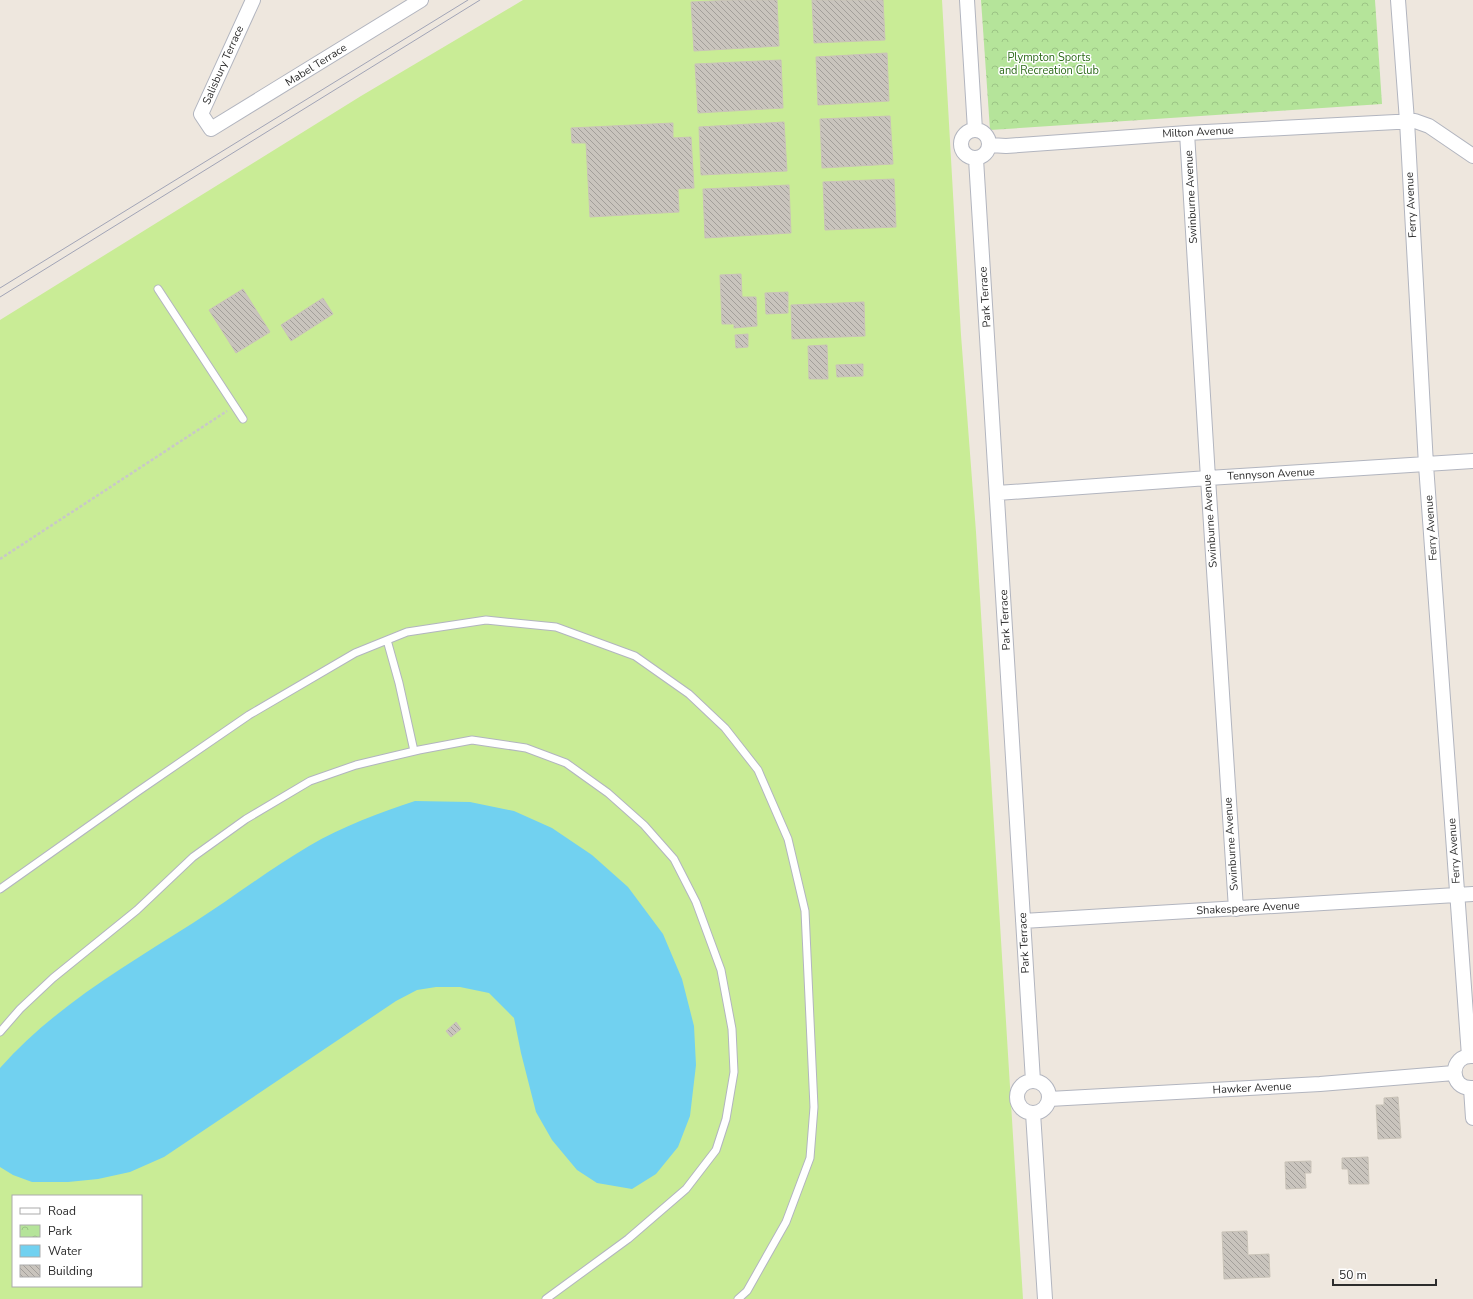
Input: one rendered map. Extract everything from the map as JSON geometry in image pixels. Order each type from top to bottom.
[{"type":"street","name":"Salisbury Terrace","points":[[211,130],[201,114],[252,0]]},
{"type":"street","name":"Mabel Terrace","points":[[211,130],[421,0]]},
{"type":"street","points":[[967,0],[975,130]]},
{"type":"street","name":"Ferry Avenue","points":[[1398,0],[1407,121],[1426,465],[1457,896],[1471,1056]]},
{"type":"street","name":"Milton Avenue","points":[[990,144],[1006,146],[1187,133],[1415,121],[1422,123],[1473,156]]},
{"type":"street","points":[[975,130],[984,132],[990,144],[986,154],[983,157],[976,159],[967,156],[963,152],[961,144],[963,136],[966,133],[975,130]]},
{"type":"street","name":"Swinburne Avenue","points":[[1187,133],[1236,909]]},
{"type":"street","name":"Park Terrace","points":[[976,159],[1033,1081]]},
{"type":"street","name":"Tennyson Avenue","points":[[997,493],[1473,461]]},
{"type":"street","name":"Shakespeare Avenue","points":[[1023,921],[1473,894]]},
{"type":"street","points":[[1471,1056],[1463,1058],[1458,1062],[1454,1073],[1456,1080],[1460,1084],[1465,1088],[1472,1088],[1473,1118]]},
{"type":"street","name":"Hawker Avenue","points":[[1049,1099],[1320,1084],[1454,1073]]},
{"type":"street","points":[[1033,1081],[1046,1087],[1049,1093],[1049,1099],[1045,1107],[1038,1112],[1033,1113],[1022,1108],[1019,1104],[1018,1097],[1018,1092],[1023,1085],[1033,1081]]},
{"type":"street","points":[[1033,1113],[1045,1299]]},
{"type":"lane","points":[[158,289],[243,418]]},
{"type":"lane","points":[[0,889],[249,715],[355,653],[407,632],[486,620],[556,627],[635,656],[683,690],[725,728],[758,770],[788,839],[805,911],[814,1107],[810,1158],[786,1222],[747,1291],[738,1299]]},
{"type":"lane","points":[[388,640],[414,751]]},
{"type":"lane","points":[[0,1032],[20,1009],[54,978],[137,910],[194,857],[246,819],[310,781],[356,765],[414,751],[472,740],[526,748],[566,763],[608,793],[644,825],[674,859],[696,902],[721,970],[732,1029],[734,1072],[726,1119],[716,1150],[686,1188],[628,1239],[546,1299]]},
{"type":"path","points":[[0,559],[235,406]]},
{"type":"green space","points":[[523,0],[942,0],[961,335],[976,532],[1023,1299],[0,1299],[0,320],[361,96]]},
{"type":"green space","name":"Plympton Sports and Recreation Club","points":[[981,0],[1375,0],[1382,104],[990,130]]},
{"type":"water","points":[[415,801],[470,802],[514,811],[552,828],[592,855],[628,887],[663,934],[682,979],[694,1026],[696,1065],[690,1116],[678,1147],[656,1174],[632,1189],[597,1183],[577,1170],[552,1140],[536,1112],[514,1018],[489,993],[460,987],[436,987],[417,990],[396,1001],[164,1157],[130,1172],[98,1179],[68,1182],[32,1182],[13,1175],[0,1167],[0,1068],[43,1026],[91,989],[116,972],[309,846],[361,820]]},
{"type":"building","points":[[777,0],[779,46],[694,51],[691,2]]},
{"type":"building","points":[[812,0],[883,0],[885,40],[814,43]]},
{"type":"building","points":[[887,53],[889,101],[818,105],[816,57]]},
{"type":"building","points":[[781,60],[783,108],[698,113],[695,64]]},
{"type":"building","points":[[890,116],[893,164],[822,168],[820,119]]},
{"type":"building","points":[[784,122],[787,171],[701,175],[699,127]]},
{"type":"building","points":[[673,123],[673,138],[691,137],[694,188],[678,189],[679,212],[590,217],[586,143],[572,143],[571,128]]},
{"type":"building","points":[[894,179],[896,227],[825,230],[823,182]]},
{"type":"building","points":[[789,185],[791,233],[705,238],[703,189]]},
{"type":"building","points":[[741,274],[742,297],[756,297],[757,326],[734,328],[734,324],[722,324],[720,275]]},
{"type":"building","points":[[243,289],[270,332],[236,353],[209,310]]},
{"type":"building","points":[[788,292],[788,313],[766,314],[765,293]]},
{"type":"building","points":[[323,298],[333,314],[291,341],[281,325]]},
{"type":"building","points":[[864,302],[865,336],[792,339],[791,305]]},
{"type":"building","points":[[748,334],[748,347],[736,348],[735,335]]},
{"type":"building","points":[[827,345],[828,379],[809,379],[808,346]]},
{"type":"building","points":[[863,364],[863,376],[837,377],[836,365]]},
{"type":"building","points":[[456,1022],[461,1029],[451,1037],[446,1031]]},
{"type":"building","points":[[1398,1097],[1401,1138],[1378,1139],[1376,1105],[1384,1105],[1384,1098]]},
{"type":"building","points":[[1368,1157],[1369,1184],[1349,1184],[1348,1169],[1342,1169],[1342,1158]]},
{"type":"building","points":[[1311,1161],[1311,1173],[1305,1173],[1306,1188],[1286,1189],[1285,1162]]},
{"type":"building","points":[[1247,1231],[1248,1255],[1269,1254],[1270,1277],[1224,1279],[1222,1232]]},
{"type":"tram line","points":[[0,288],[468,0]]},
{"type":"tram line","points":[[0,297],[480,0]]}]
